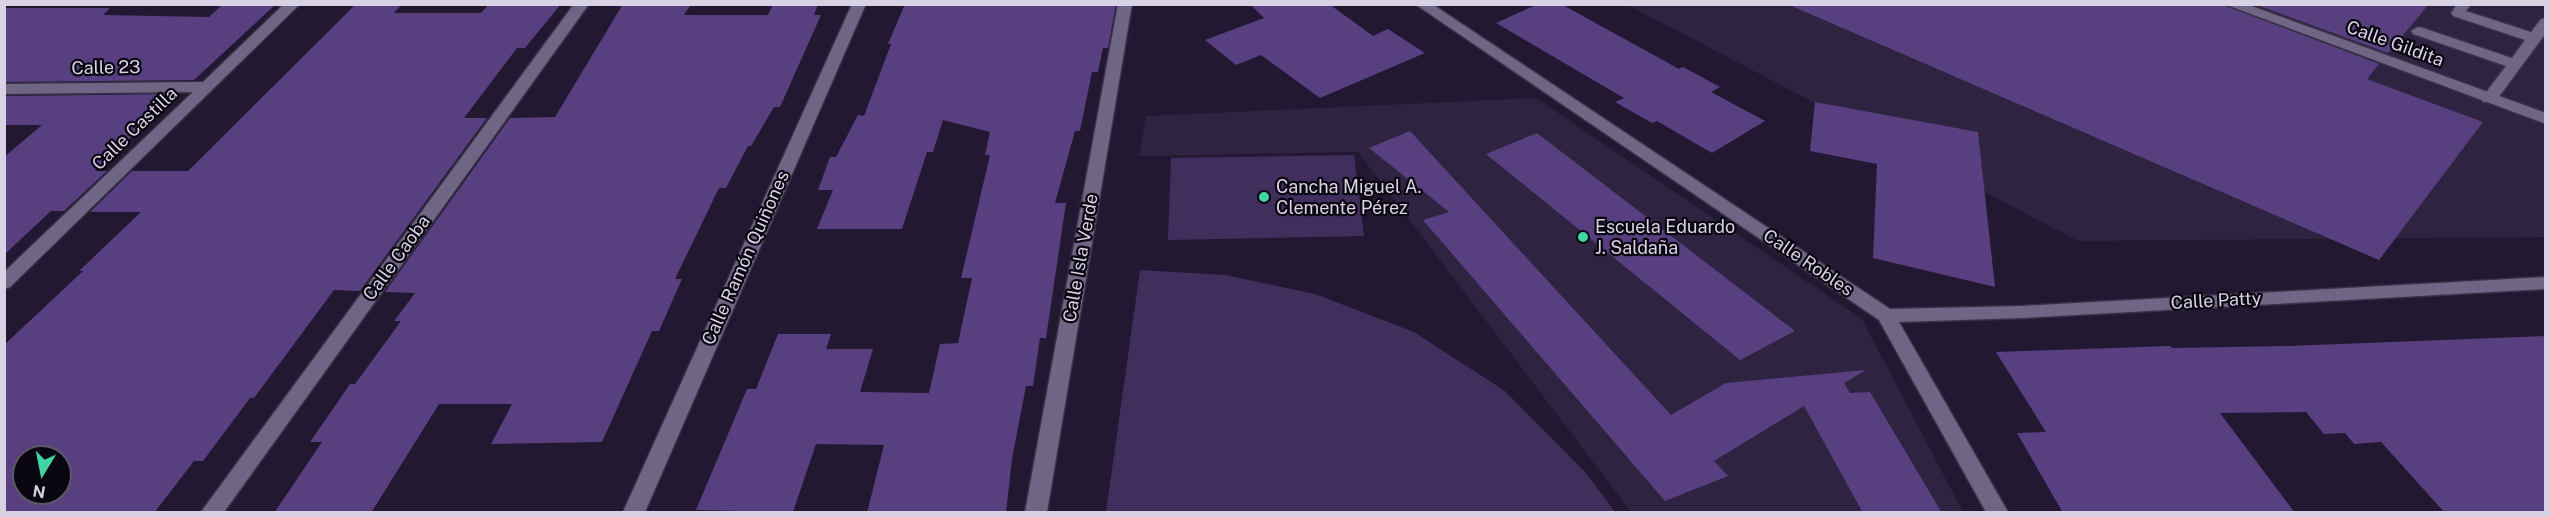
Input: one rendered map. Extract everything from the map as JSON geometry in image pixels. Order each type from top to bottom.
[{"type":"street","name":"Calle Castilla","points":[[4,283],[293,4]]},
{"type":"street","name":"Calle Caoba","points":[[212,513],[582,4]]},
{"type":"street","name":"Calle Ramón Quiñones","points":[[634,513],[859,4]]},
{"type":"street","name":"Calle Isla Verde","points":[[1036,513],[1125,4]]},
{"type":"street","name":"Calle Robles","points":[[1422,4],[1886,316],[1997,513]]},
{"type":"street","name":"Calle Gildita","points":[[2231,4],[2546,119]]},
{"type":"street","points":[[2464,4],[2458,13],[2534,38]]},
{"type":"street","points":[[2489,99],[2546,22]]},
{"type":"street","points":[[2418,31],[2514,64]]},
{"type":"street","name":"Calle 23","points":[[4,89],[207,87]]},
{"type":"street","name":"Calle Patty","points":[[1886,316],[2022,312],[2546,283]]},
{"type":"shaded area","points":[[1628,5],[2545,5],[2545,237],[2078,241]]},
{"type":"shaded area","name":"Escuela Eduardo J. Saldaña","points":[[1536,98],[1862,319],[1963,512],[1631,512],[1358,152],[1139,156],[1146,116]]},
{"type":"shaded area","name":"Cancha Miguel A. Clemente Pérez","points":[[1354,155],[1364,236],[1168,240],[1171,158]]},
{"type":"shaded area","points":[[1140,270],[1225,275],[1315,294],[1414,332],[1505,391],[1586,473],[1615,512],[1106,512]]},
{"type":"building","points":[[223,4],[276,4],[194,80],[4,82],[4,8],[110,8],[103,15],[209,17]]},
{"type":"building","points":[[356,4],[402,4],[394,13],[481,13],[489,4],[561,4],[525,48],[517,48],[464,118],[487,118],[360,291],[334,290],[254,398],[250,398],[203,461],[194,461],[154,513],[4,513],[4,345],[83,271],[79,271],[141,212],[90,212],[132,171],[188,171]]},
{"type":"building","points":[[623,4],[691,4],[684,15],[768,15],[773,4],[818,4],[814,15],[821,15],[780,107],[774,107],[751,146],[748,146],[726,188],[719,188],[675,279],[682,279],[659,331],[652,331],[602,442],[491,444],[512,404],[439,404],[371,513],[274,513],[322,442],[310,442],[350,384],[355,384],[401,321],[394,321],[415,293],[385,292],[510,118],[555,117]]},
{"type":"building","points":[[905,4],[1116,4],[1108,48],[1103,48],[1098,72],[1092,72],[1080,131],[1075,131],[1055,203],[1066,203],[1046,338],[1040,338],[1033,386],[1026,386],[1012,459],[1006,513],[867,513],[884,445],[816,444],[793,512],[696,510],[747,389],[756,389],[778,334],[831,334],[826,349],[873,349],[860,392],[929,393],[940,344],[958,343],[972,278],[961,278],[990,155],[985,155],[990,132],[943,120],[933,152],[927,152],[902,229],[817,229],[833,190],[818,190],[830,157],[836,157],[858,115],[864,116],[891,44],[888,44]]},
{"type":"building","points":[[1250,4],[1329,4],[1373,36],[1388,29],[1425,53],[1320,98],[1261,55],[1236,65],[1205,40],[1264,18]]},
{"type":"building","points":[[1538,4],[1561,4],[1679,69],[1683,67],[1720,87],[1711,92],[1765,121],[1712,153],[1657,121],[1652,123],[1615,102],[1624,98],[1496,23]]},
{"type":"building","points":[[1787,4],[2222,4],[2379,64],[2367,79],[2483,122],[2379,260]]},
{"type":"building","points":[[2254,4],[2429,4],[2388,53]]},
{"type":"building","points":[[178,94],[95,171],[107,171],[64,211],[51,211],[4,255],[4,157],[42,125],[4,125],[4,96]]},
{"type":"building","points":[[1815,102],[1978,132],[1995,287],[1873,258],[1877,164],[1810,151]]},
{"type":"building","points":[[1410,131],[1671,415],[1726,383],[1866,370],[1844,383],[1850,393],[1870,392],[1942,513],[1863,513],[1804,406],[1714,461],[1728,476],[1665,501],[1423,220],[1449,212],[1369,148]]},
{"type":"building","points":[[1537,133],[1795,331],[1740,360],[1486,154]]},
{"type":"building","points":[[2546,336],[2546,513],[2445,513],[2381,442],[2354,444],[2345,433],[2324,434],[2306,412],[2220,413],[2295,513],[2063,513],[2017,433],[2046,432],[1996,352],[2170,346],[2172,348],[2288,346]]},
{"type":"place","name":"Cancha Miguel A. Clemente Pérez","points":[[1264,197]]},
{"type":"place","name":"Escuela Eduardo J. Saldaña","points":[[1583,237]]}]
